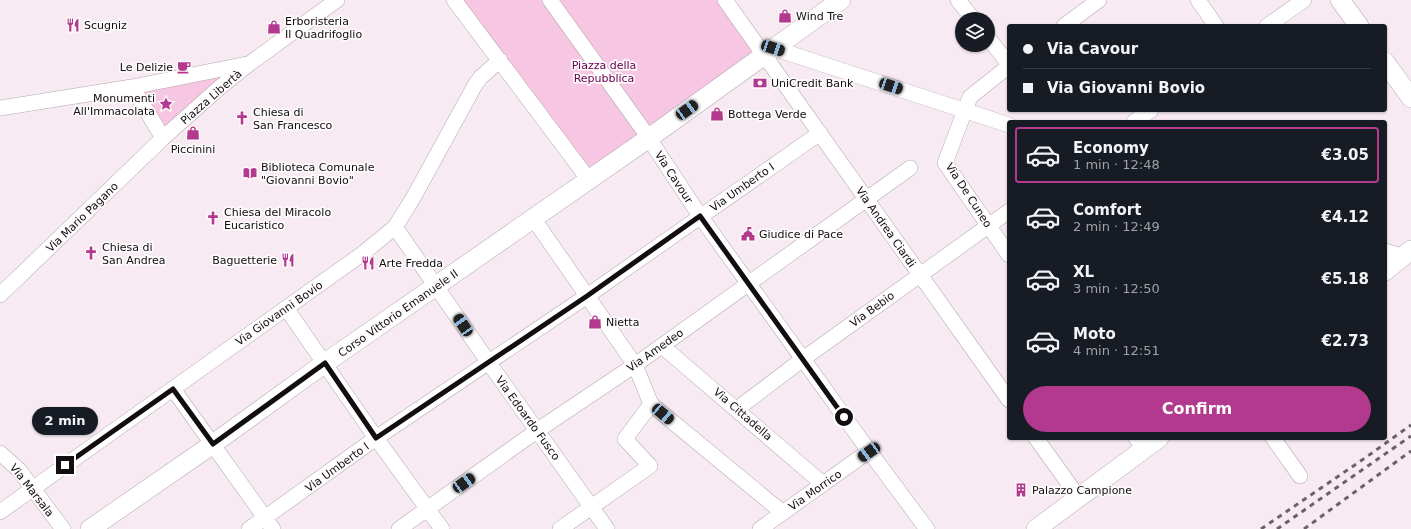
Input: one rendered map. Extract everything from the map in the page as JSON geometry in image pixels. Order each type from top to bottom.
[{"type":"street","points":[[250,64],[337,0]]},
{"type":"street","points":[[454,0],[589,180],[841,0]]},
{"type":"street","name":"Via Cavour","points":[[550,0],[649,138],[700,216],[869,452],[927,529]]},
{"type":"street","points":[[725,0],[768,51],[965,110],[1007,124]]},
{"type":"street","points":[[958,0],[967,12]]},
{"type":"street","points":[[1071,24],[1081,21],[1099,0]]},
{"type":"street","points":[[1198,0],[1215,24]]},
{"type":"street","points":[[1271,24],[1304,0]]},
{"type":"street","points":[[1340,0],[1358,24]]},
{"type":"street","points":[[995,47],[1007,62]]},
{"type":"street","name":"Via Andrea Ciardi","points":[[768,51],[820,133],[919,275],[1007,397]]},
{"type":"street","name":"Via Giovanni Bovio","points":[[0,512],[362,254],[395,227],[412,200],[475,85],[481,77],[500,60]]},
{"type":"street","name":"Piazza Libertà","points":[[0,108],[132,87],[250,64]]},
{"type":"street","name":"Piazza Libertà","points":[[163,138],[219,88],[250,64]]},
{"type":"street","points":[[1387,65],[1411,98]]},
{"type":"street","points":[[965,110],[970,97],[1007,67]]},
{"type":"street","points":[[132,87],[163,138]]},
{"type":"street","name":"Via De Cuneo","points":[[965,110],[945,163],[1007,252]]},
{"type":"street","points":[[1137,120],[1148,112]]},
{"type":"street","name":"Via Umberto I","points":[[249,529],[269,523],[376,438],[587,296],[820,133]]},
{"type":"street","name":"Via Mario Pagano","points":[[0,295],[163,138]]},
{"type":"street","name":"Via Amedeo","points":[[399,529],[538,430],[662,346],[748,283],[868,200],[910,168]]},
{"type":"street","name":"Corso Vittorio Emanuele II","points":[[90,529],[213,444],[325,363],[589,180]]},
{"type":"street","name":"Via Bebio","points":[[737,409],[803,358],[1007,212]]},
{"type":"street","points":[[534,218],[634,365],[652,404],[781,520]]},
{"type":"street","name":"Via Edoardo Fusco","points":[[395,227],[489,363],[607,529]]},
{"type":"street","points":[[1387,251],[1409,255]]},
{"type":"street","points":[[1387,270],[1409,255]]},
{"type":"street","points":[[286,308],[376,438],[442,529]]},
{"type":"street","name":"Via Cittadella","points":[[662,346],[823,484]]},
{"type":"street","points":[[173,389],[269,523]]},
{"type":"street","points":[[560,529],[650,466],[625,439],[652,404]]},
{"type":"street","points":[[1037,440],[1079,498]]},
{"type":"street","points":[[1036,529],[1079,498],[1140,444],[1152,440]]},
{"type":"street","points":[[1274,440],[1300,476]]},
{"type":"street","name":"Via Morrico","points":[[760,529],[781,520],[823,484],[869,452]]},
{"type":"street","name":"Via Marsala","points":[[0,453],[19,470],[63,529]]},
{"type":"green space","name":"Piazza della Repubblica","points":[[460,0],[718,0],[750,45],[751,53],[593,167],[587,167]]},
{"type":"green space","points":[[242,67],[164,134],[137,89]]},
{"type":"railway","points":[[1261,529],[1411,425]]},
{"type":"railway","points":[[1277,529],[1411,436]]},
{"type":"railway","points":[[1304,529],[1411,451]]},
{"type":"place","name":"Wind Tre","points":[[785,16]]},
{"type":"place","name":"Scugniz","points":[[73,25]]},
{"type":"place","name":"Erboristeria Il Quadrifoglio","points":[[274,27]]},
{"type":"place","name":"Le Delizie","points":[[184,67]]},
{"type":"place","name":"UniCredit Bank","points":[[760,83]]},
{"type":"place","name":"Monumenti All'Immacolata","points":[[166,104]]},
{"type":"place","name":"Bottega Verde","points":[[717,114]]},
{"type":"place","name":"Chiesa di San Francesco","points":[[242,118]]},
{"type":"place","name":"Piccinini","points":[[193,133]]},
{"type":"place","name":"Biblioteca Comunale \"Giovanni Bovio\"","points":[[250,173]]},
{"type":"place","name":"Chiesa del Miracolo Eucaristico","points":[[213,218]]},
{"type":"place","name":"Giudice di Pace","points":[[748,234]]},
{"type":"place","name":"Chiesa di San Andrea","points":[[91,253]]},
{"type":"place","name":"Baguetterie","points":[[288,260]]},
{"type":"place","name":"Arte Fredda","points":[[368,263]]},
{"type":"place","name":"Nietta","points":[[595,322]]},
{"type":"place","name":"Palazzo Campione","points":[[1021,490]]},
{"type":"route","points":[[65,465],[173,389],[213,444],[325,363],[376,438],[587,296],[700,216],[844,417]]}]
